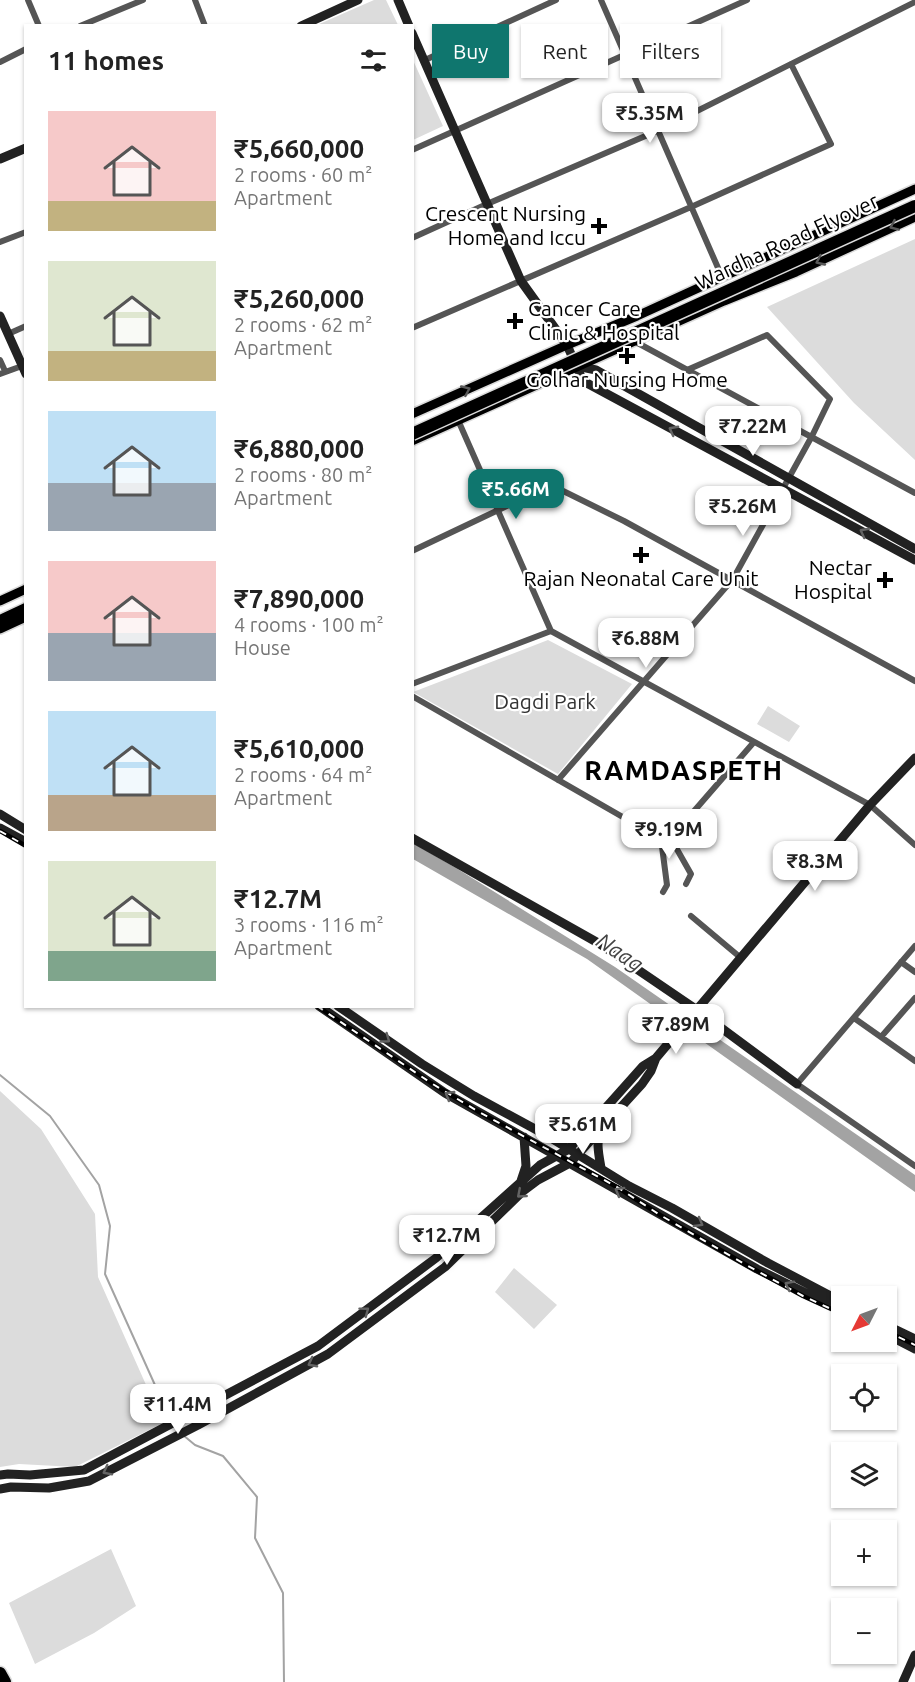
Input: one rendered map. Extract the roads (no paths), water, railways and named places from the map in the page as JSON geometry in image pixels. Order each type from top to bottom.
[{"type":"highway","name":"Wardha Road Flyover","points":[[414,426],[915,199]]},
{"type":"highway","name":"Wardha Road Flyover","points":[[414,433],[915,206]]},
{"type":"highway","points":[[0,612],[24,601]]},
{"type":"highway","points":[[0,621],[24,610]]},
{"type":"highway","points":[[0,1673],[5,1682]]},
{"type":"main road","points":[[414,413],[637,316],[915,189]]},
{"type":"main road","points":[[414,440],[724,301],[796,272],[915,217]]},
{"type":"main road","points":[[0,601],[24,590]]},
{"type":"main road","points":[[0,629],[24,618]]},
{"type":"street","points":[[28,0],[38,24]]},
{"type":"street","points":[[85,24],[143,0]]},
{"type":"street","points":[[195,0],[204,24]]},
{"type":"street","points":[[305,24],[358,0]]},
{"type":"street","points":[[398,0],[408,24]]},
{"type":"street","points":[[424,60],[556,0]]},
{"type":"street","points":[[601,0],[620,44]]},
{"type":"street","points":[[694,24],[747,0]]},
{"type":"street","points":[[414,237],[657,131],[915,2]]},
{"type":"street","points":[[414,38],[521,281],[567,345],[583,381],[915,560]]},
{"type":"street","points":[[0,62],[24,50]]},
{"type":"street","points":[[414,149],[620,57]]},
{"type":"street","points":[[414,326],[831,144],[792,64]]},
{"type":"street","points":[[635,78],[722,277]]},
{"type":"street","points":[[0,159],[24,149]]},
{"type":"street","points":[[0,242],[24,233]]},
{"type":"street","points":[[0,316],[24,370],[3,373],[0,360]]},
{"type":"street","points":[[8,334],[24,327]]},
{"type":"street","points":[[558,780],[733,579],[830,399],[767,335],[687,370]]},
{"type":"street","points":[[634,341],[915,493]]},
{"type":"street","points":[[577,366],[596,370],[915,549]]},
{"type":"street","points":[[458,420],[550,631],[870,805],[915,845]]},
{"type":"street","points":[[414,550],[551,485],[733,579],[915,681]]},
{"type":"street","points":[[414,683],[550,631]]},
{"type":"street","points":[[414,697],[661,838],[670,837],[754,742]]},
{"type":"street","points":[[0,1475],[84,1470],[318,1346],[436,1258],[540,1165],[569,1149],[644,1066],[656,1058],[870,805],[915,758]]},
{"type":"street","points":[[0,814],[24,829]]},
{"type":"street","points":[[0,828],[24,841]]},
{"type":"street","points":[[670,837],[691,874],[686,884]]},
{"type":"street","points":[[661,838],[667,885],[663,892]]},
{"type":"street","points":[[414,839],[600,944],[697,1010],[797,1084],[915,1166]]},
{"type":"street","points":[[691,916],[741,958]]},
{"type":"street","points":[[797,1084],[915,946]]},
{"type":"street","points":[[901,962],[915,972]]},
{"type":"street","points":[[881,1037],[915,998]]},
{"type":"street","points":[[322,1008],[445,1093],[757,1269],[831,1306]]},
{"type":"street","points":[[341,1008],[422,1065],[465,1091],[569,1149],[629,1186],[831,1296]]},
{"type":"street","points":[[854,1018],[915,1060]]},
{"type":"street","points":[[0,1489],[49,1488],[89,1481],[328,1354],[445,1267],[522,1192],[538,1180],[570,1163],[642,1084],[656,1058]]},
{"type":"street","points":[[601,1129],[598,1139],[601,1168]]},
{"type":"street","points":[[521,1181],[526,1166],[524,1137]]},
{"type":"street","points":[[897,1330],[915,1339]]},
{"type":"street","points":[[897,1339],[915,1348]]},
{"type":"street","points":[[903,1682],[915,1655]]},
{"type":"waterway","points":[[0,1075],[50,1116],[99,1185],[110,1226],[105,1274],[172,1420]]},
{"type":"waterway","points":[[183,1435],[195,1445],[223,1456],[257,1497],[255,1538],[283,1593],[284,1682]]},
{"type":"railway","points":[[0,831],[24,845]]},
{"type":"railway","points":[[320,1008],[431,1083],[479,1112],[617,1187],[748,1266],[831,1309]]},
{"type":"railway","points":[[897,1336],[915,1345]]},
{"type":"place","name":"Crescent Nursing Home and Iccu","points":[[599,226]]},
{"type":"place","name":"Cancer Care Clinic & Hospital","points":[[515,321]]},
{"type":"place","name":"Golhar Nursing Home","points":[[627,356]]},
{"type":"place","name":"Rajan Neonatal Care Unit","points":[[641,555]]},
{"type":"place","name":"Nectar Hospital","points":[[885,580]]},
{"type":"district","name":"RAMDASPETH","points":[[684,771]]},
{"type":"park label","name":"Dagdi Park","points":[[545,702]]},
{"type":"water label","name":"Naag","points":[[620,952]]}]
